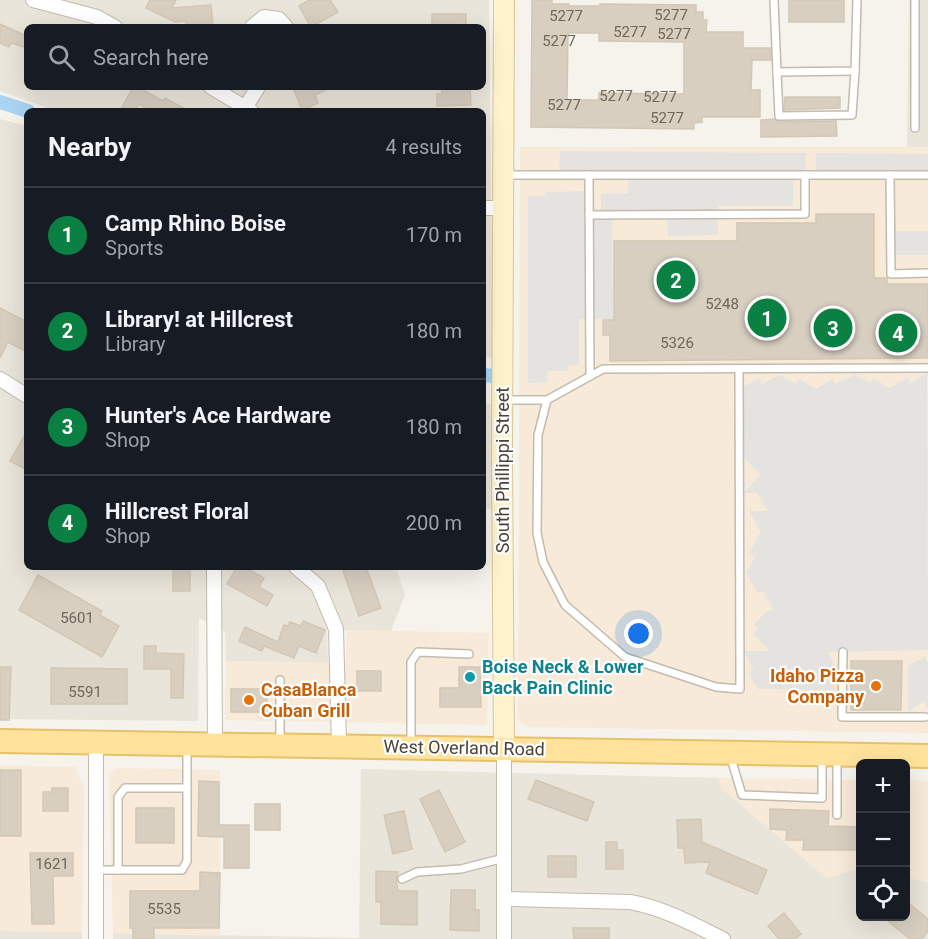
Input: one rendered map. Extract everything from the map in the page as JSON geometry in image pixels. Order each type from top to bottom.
[{"type":"main road","name":"West Overland Road","points":[[0,741],[928,756]]},
{"type":"street","points":[[33,0],[97,17],[110,24]]},
{"type":"street","name":"South Phillippi Street","points":[[504,0],[504,939]]},
{"type":"street","points":[[256,24],[264,17],[279,20],[283,24]]},
{"type":"street","points":[[216,90],[246,108]]},
{"type":"street","points":[[248,108],[257,90]]},
{"type":"street","points":[[486,208],[503,208]]},
{"type":"street","points":[[0,379],[24,394]]},
{"type":"street","points":[[214,570],[215,744]]},
{"type":"street","points":[[299,570],[318,586],[336,629],[339,746]]},
{"type":"street","points":[[96,742],[96,939]]},
{"type":"street","points":[[504,899],[630,902],[649,905],[667,911],[723,939]]},
{"type":"lane","points":[[774,0],[779,116],[852,115],[857,0]]},
{"type":"lane","points":[[915,0],[915,128]]},
{"type":"lane","points":[[777,72],[855,71]]},
{"type":"lane","points":[[504,175],[928,175]]},
{"type":"lane","points":[[589,175],[590,376]]},
{"type":"lane","points":[[589,215],[805,214],[805,175]]},
{"type":"lane","points":[[890,175],[891,274],[928,273]]},
{"type":"lane","points":[[503,400],[547,400],[603,369],[928,368]]},
{"type":"lane","points":[[547,400],[538,435],[537,533],[543,562],[565,605],[625,657],[716,687],[740,689],[739,369]]},
{"type":"lane","points":[[843,651],[842,717],[925,717]]},
{"type":"lane","points":[[411,747],[411,662],[418,652],[469,654]]},
{"type":"lane","points":[[280,680],[280,745]]},
{"type":"lane","points":[[96,870],[182,870],[187,861],[187,743]]},
{"type":"lane","points":[[729,753],[742,795],[822,798],[830,754]]},
{"type":"lane","points":[[830,754],[837,815]]},
{"type":"lane","points":[[118,870],[118,797],[125,788],[187,788]]},
{"type":"lane","points":[[402,879],[417,872],[461,869],[504,858]]},
{"type":"shaded area","points":[[0,0],[489,0],[493,359],[486,357],[486,108],[48,108],[0,91]]},
{"type":"shaded area","points":[[909,0],[928,0],[928,147],[907,147]]},
{"type":"shaded area","points":[[0,119],[24,125],[24,570],[397,570],[405,595],[391,631],[327,630],[328,663],[226,661],[225,632],[199,618],[198,721],[0,719]]},
{"type":"shaded area","points":[[520,147],[928,147],[928,733],[531,727],[518,721]]},
{"type":"shaded area","points":[[560,151],[806,153],[805,174],[793,174],[793,206],[718,206],[718,235],[668,236],[667,215],[612,215],[613,319],[579,319],[579,365],[568,366],[567,371],[547,371],[547,382],[528,383],[528,196],[546,196],[546,192],[589,191],[589,215],[601,214],[601,194],[628,193],[628,174],[559,174]]},
{"type":"shaded area","points":[[816,153],[928,154],[928,175],[816,174]]},
{"type":"shaded area","points":[[891,231],[928,231],[928,255],[891,255]]},
{"type":"shaded area","points":[[927,371],[928,650],[828,652],[836,668],[826,672],[836,690],[758,689],[748,673],[754,670],[744,651],[770,651],[753,634],[758,629],[754,624],[768,610],[773,610],[764,592],[757,592],[746,573],[755,557],[749,553],[761,532],[749,511],[768,511],[757,493],[743,493],[761,475],[741,455],[739,389],[760,378],[761,385],[779,375],[796,384],[799,379],[816,389],[834,378],[834,384],[853,374],[870,383],[873,378],[889,388],[909,377],[909,384],[926,374]]},
{"type":"shaded area","points":[[486,403],[494,404],[495,509],[486,509]]},
{"type":"shaded area","points":[[347,630],[489,633],[487,725],[225,720],[226,661],[346,663]]},
{"type":"shaded area","points":[[926,656],[928,708],[925,706],[925,701],[908,711],[908,666]]},
{"type":"shaded area","points":[[0,765],[76,767],[84,789],[82,932],[0,931]]},
{"type":"shaded area","points":[[118,768],[220,770],[220,936],[113,933],[109,776]]},
{"type":"shaded area","points":[[361,769],[719,778],[721,788],[827,878],[856,869],[856,921],[910,921],[910,878],[928,882],[928,939],[113,939],[113,933],[359,938]]},
{"type":"shaded area","points":[[719,778],[856,780],[856,869],[827,878],[721,788]]},
{"type":"shaded area","points":[[910,780],[928,781],[928,882],[910,878]]},
{"type":"shaded area","points":[[0,931],[82,932],[82,939],[0,939]]},
{"type":"building","points":[[150,0],[176,0],[172,8],[211,5],[213,24],[175,22],[146,8]]},
{"type":"building","points":[[309,0],[330,0],[338,12],[316,24],[309,24],[299,6]]},
{"type":"building","points":[[532,0],[552,0],[552,4],[569,4],[569,6],[696,5],[696,12],[703,12],[703,20],[707,20],[706,32],[743,32],[743,48],[770,48],[771,60],[752,60],[751,90],[760,90],[760,117],[702,117],[702,122],[694,123],[694,129],[531,127]],"holes":[[[568,33],[599,33],[599,41],[684,42],[684,94],[599,93],[599,100],[567,100]]]},
{"type":"building","points":[[789,0],[844,0],[844,22],[789,22]]},
{"type":"building","points":[[432,14],[466,14],[466,24],[432,24]]},
{"type":"building","points":[[0,24],[24,35],[24,47],[11,43],[9,47],[0,43]]},
{"type":"building","points":[[131,90],[143,90],[163,101],[165,98],[183,108],[146,108],[139,104],[137,108],[122,108]]},
{"type":"building","points":[[294,90],[325,90],[315,95],[318,103],[301,108]]},
{"type":"building","points":[[442,90],[470,90],[471,105],[437,106],[437,94],[442,94]]},
{"type":"building","points":[[785,97],[840,97],[840,108],[784,110]]},
{"type":"building","points":[[775,119],[779,122],[836,121],[837,136],[761,137],[761,120]]},
{"type":"building","points":[[816,214],[874,214],[874,278],[887,278],[887,284],[928,284],[928,358],[610,361],[610,335],[603,335],[603,320],[614,320],[614,241],[737,241],[737,223],[816,223]]},
{"type":"building","points":[[0,308],[24,320],[24,350],[8,342],[0,358]]},
{"type":"building","points":[[24,436],[24,468],[10,461]]},
{"type":"building","points":[[173,570],[190,570],[190,591],[173,591]]},
{"type":"building","points":[[235,570],[249,570],[264,578],[259,587],[273,595],[267,606],[227,584]]},
{"type":"building","points":[[367,570],[381,608],[359,616],[343,571]]},
{"type":"building","points":[[38,575],[102,611],[100,615],[119,626],[102,657],[19,610]]},
{"type":"building","points":[[303,621],[325,630],[316,653],[299,646],[294,658],[264,646],[262,651],[239,641],[245,627],[278,642],[284,625],[288,626],[290,622],[301,626]]},
{"type":"building","points":[[144,646],[156,646],[156,653],[184,654],[183,698],[171,698],[171,669],[144,669]]},
{"type":"building","name":"Idaho Pizza Company","points":[[851,661],[902,661],[901,710],[851,710]]},
{"type":"building","points":[[0,667],[11,667],[9,720],[0,720]]},
{"type":"building","name":"Boise Neck & Lower Back Pain Clinic","points":[[459,667],[480,667],[481,707],[440,707],[440,688],[459,688]]},
{"type":"building","points":[[51,668],[127,669],[127,704],[51,704]]},
{"type":"building","points":[[357,671],[381,671],[381,691],[357,691]]},
{"type":"building","name":"CasaBlanca Cuban Grill","points":[[231,689],[267,689],[267,712],[231,712]]},
{"type":"building","points":[[0,770],[21,770],[21,836],[0,836]]},
{"type":"building","points":[[536,780],[594,802],[587,821],[528,799]]},
{"type":"building","points":[[199,781],[219,782],[219,825],[249,825],[249,868],[224,868],[224,837],[198,836]]},
{"type":"building","points":[[52,788],[68,788],[68,811],[43,811],[43,792],[52,792]]},
{"type":"building","points":[[439,790],[465,842],[445,852],[420,799]]},
{"type":"building","points":[[255,804],[280,804],[280,830],[255,830]]},
{"type":"building","points":[[136,808],[174,808],[174,843],[136,843]]},
{"type":"building","points":[[770,809],[829,811],[828,826],[856,827],[856,850],[803,850],[804,840],[786,840],[787,830],[770,829]]},
{"type":"building","points":[[404,811],[412,849],[393,854],[384,815]]},
{"type":"building","points":[[701,819],[702,842],[767,870],[757,894],[706,873],[710,862],[685,863],[684,848],[678,848],[677,820]]},
{"type":"building","points":[[606,842],[617,842],[617,850],[623,850],[623,869],[606,869]]},
{"type":"building","points":[[30,853],[73,853],[73,876],[53,876],[54,924],[32,924]]},
{"type":"building","points":[[548,856],[576,856],[576,877],[548,877]]},
{"type":"building","points":[[376,871],[398,872],[396,879],[398,891],[417,891],[417,925],[381,924],[381,902],[376,902]]},
{"type":"building","points":[[200,872],[220,873],[219,928],[154,928],[154,939],[133,939],[133,928],[130,928],[130,891],[200,891]]},
{"type":"building","points":[[451,890],[475,890],[475,910],[479,910],[479,931],[450,930]]},
{"type":"building","points":[[910,904],[928,919],[928,931],[922,939],[910,939],[888,921],[910,921]]},
{"type":"building","points":[[784,913],[801,934],[795,939],[779,939],[768,926]]},
{"type":"building","points":[[573,928],[609,928],[609,939],[574,939]]},
{"type":"waterway","points":[[0,102],[24,110]]},
{"type":"waterway","points":[[486,375],[494,376]]},
{"type":"place","name":"Library! at Hillcrest","points":[[676,280]]},
{"type":"place","name":"Camp Rhino Boise","points":[[767,318]]},
{"type":"place","name":"Hunter's Ace Hardware","points":[[833,328]]},
{"type":"place","name":"Hillcrest Floral","points":[[898,333]]},
{"type":"place","name":"Boise Neck & Lower Back Pain Clinic","points":[[470,677]]},
{"type":"place","name":"Idaho Pizza Company","points":[[876,686]]},
{"type":"place","name":"CasaBlanca Cuban Grill","points":[[249,700]]}]
